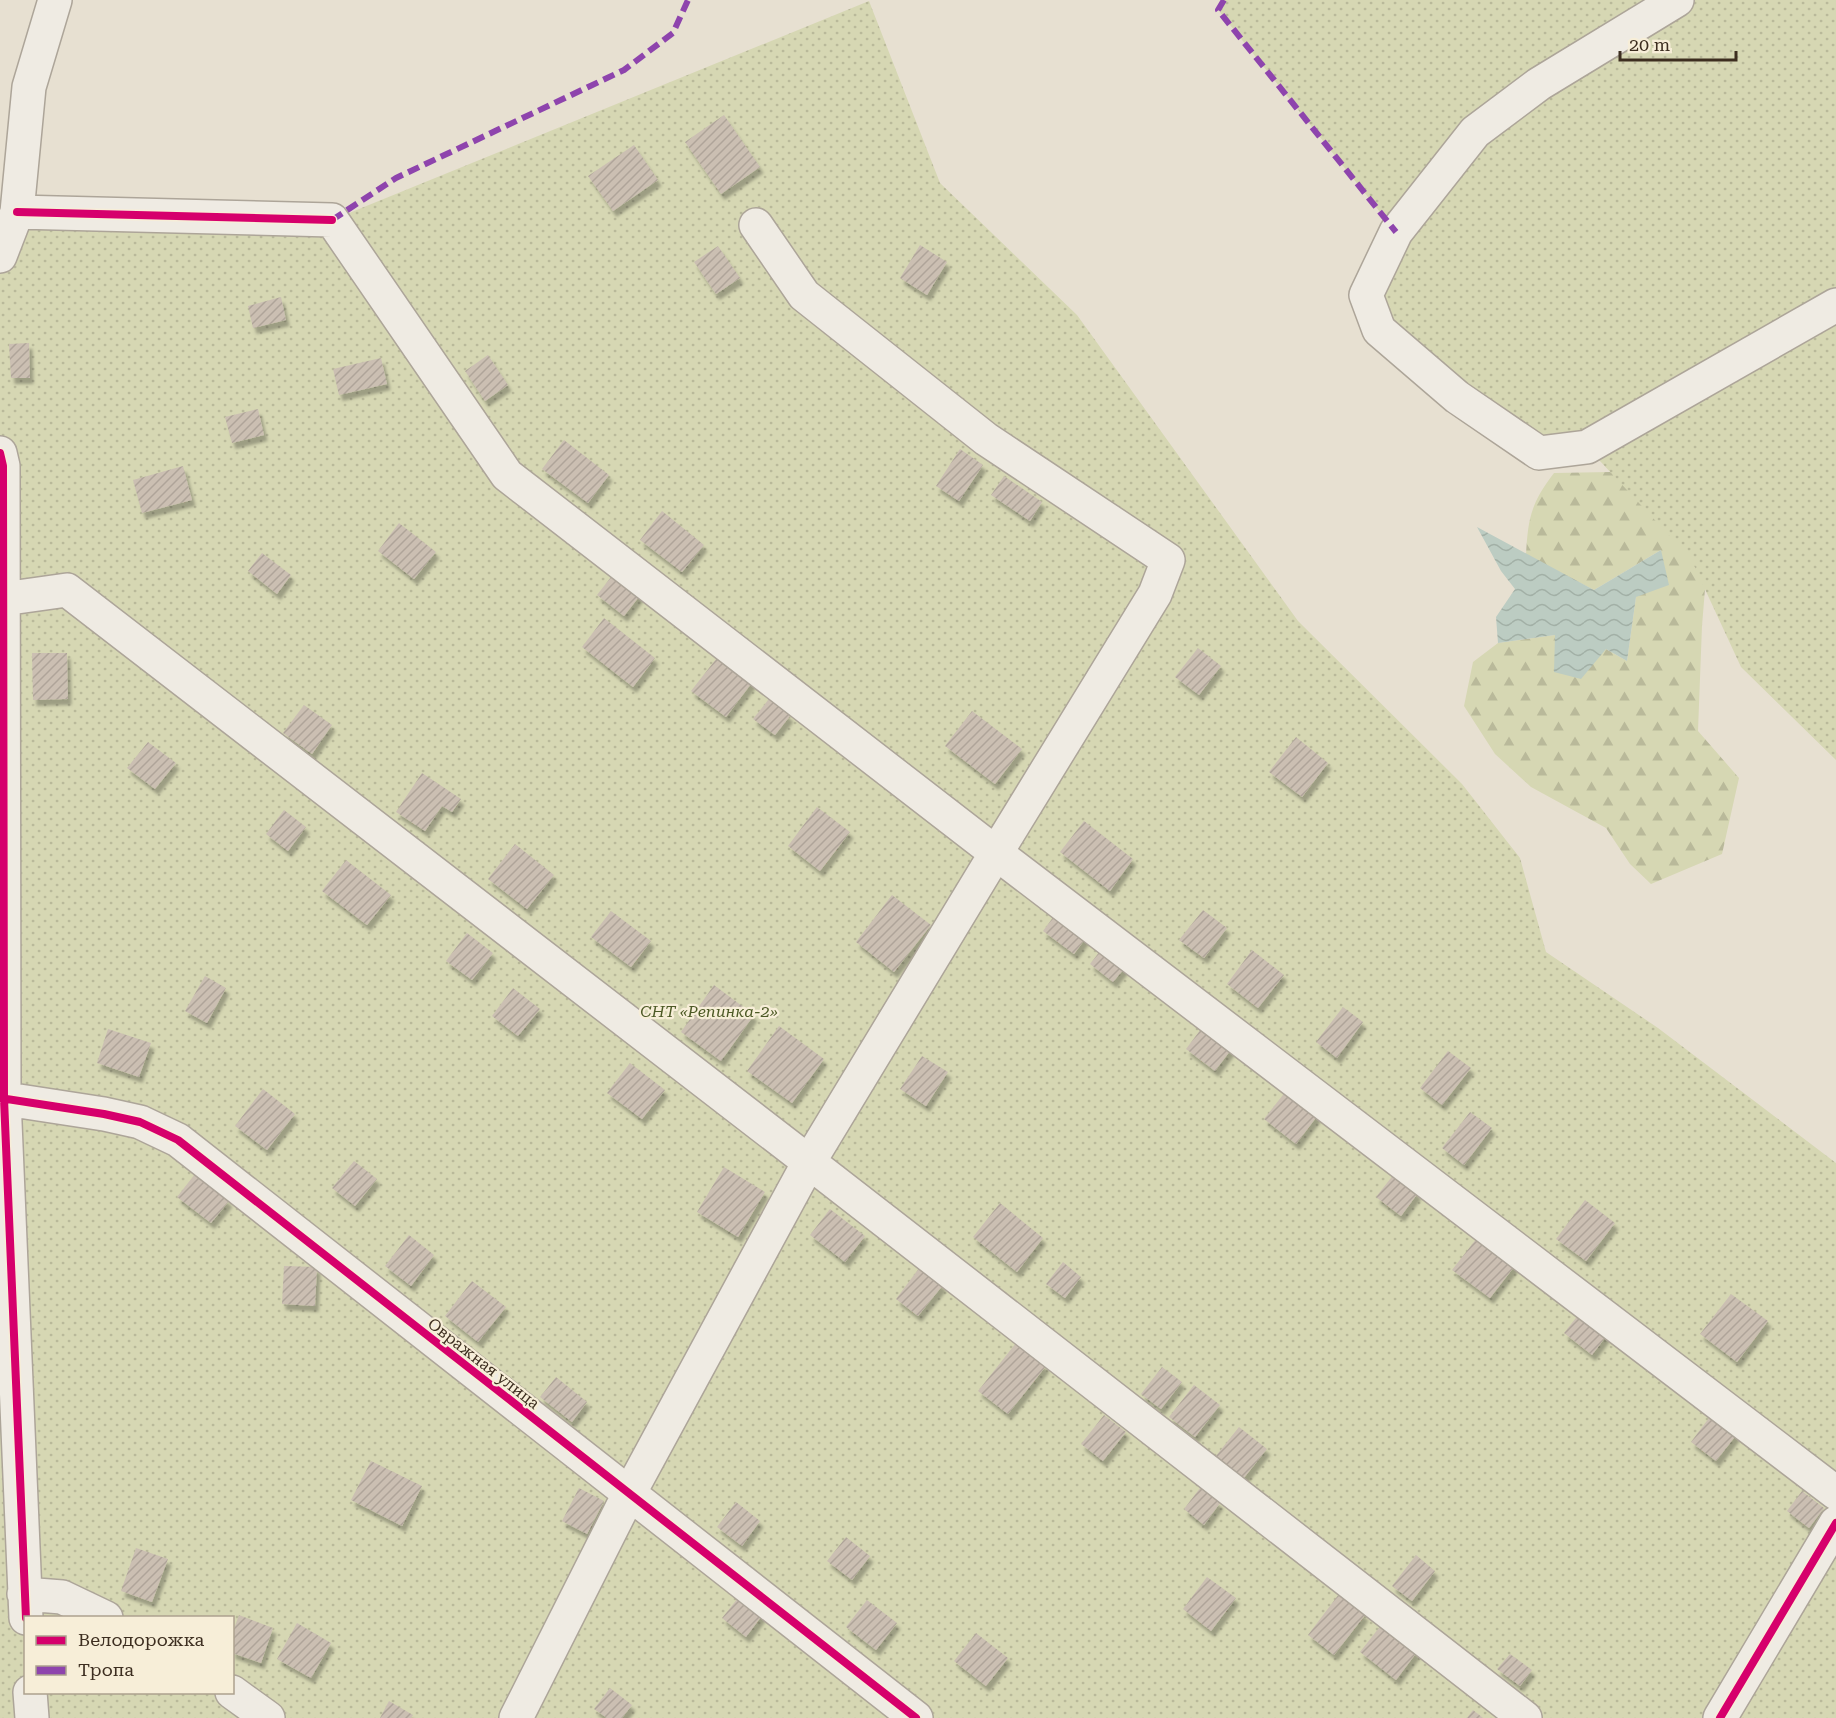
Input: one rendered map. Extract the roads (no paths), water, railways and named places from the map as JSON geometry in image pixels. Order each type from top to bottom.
[{"type":"street","points":[[0,256],[17,212],[29,87],[56,0]]},
{"type":"street","points":[[1677,0],[1539,84],[1474,132],[1396,232],[1366,295],[1379,330],[1457,397],[1539,453],[1587,447],[1836,305]]},
{"type":"street","points":[[17,212],[332,220],[507,476],[1836,1494]]},
{"type":"street","points":[[516,1718],[629,1494],[809,1162],[1155,594],[1168,560],[986,439],[804,295],[756,225]]},
{"type":"street","points":[[0,453],[3,466],[2,1098],[25,1606],[62,1597],[104,1616]]},
{"type":"street","points":[[3,599],[67,590],[809,1162],[1524,1718]]},
{"type":"street","name":"Овражная улица","points":[[2,1098],[140,1122],[178,1140],[916,1718]]},
{"type":"street","points":[[1720,1718],[1836,1523]]},
{"type":"street","points":[[234,1693],[268,1718]]},
{"type":"street","points":[[30,1694],[32,1718]]},
{"type":"water","points":[[1477,527],[1594,590],[1661,550],[1669,585],[1636,597],[1627,661],[1606,649],[1581,679],[1554,672],[1555,635],[1498,643],[1496,617],[1515,589],[1501,571]]},
{"type":"park label","name":"СНТ «Репинка-2»","points":[[709,1011]]}]
